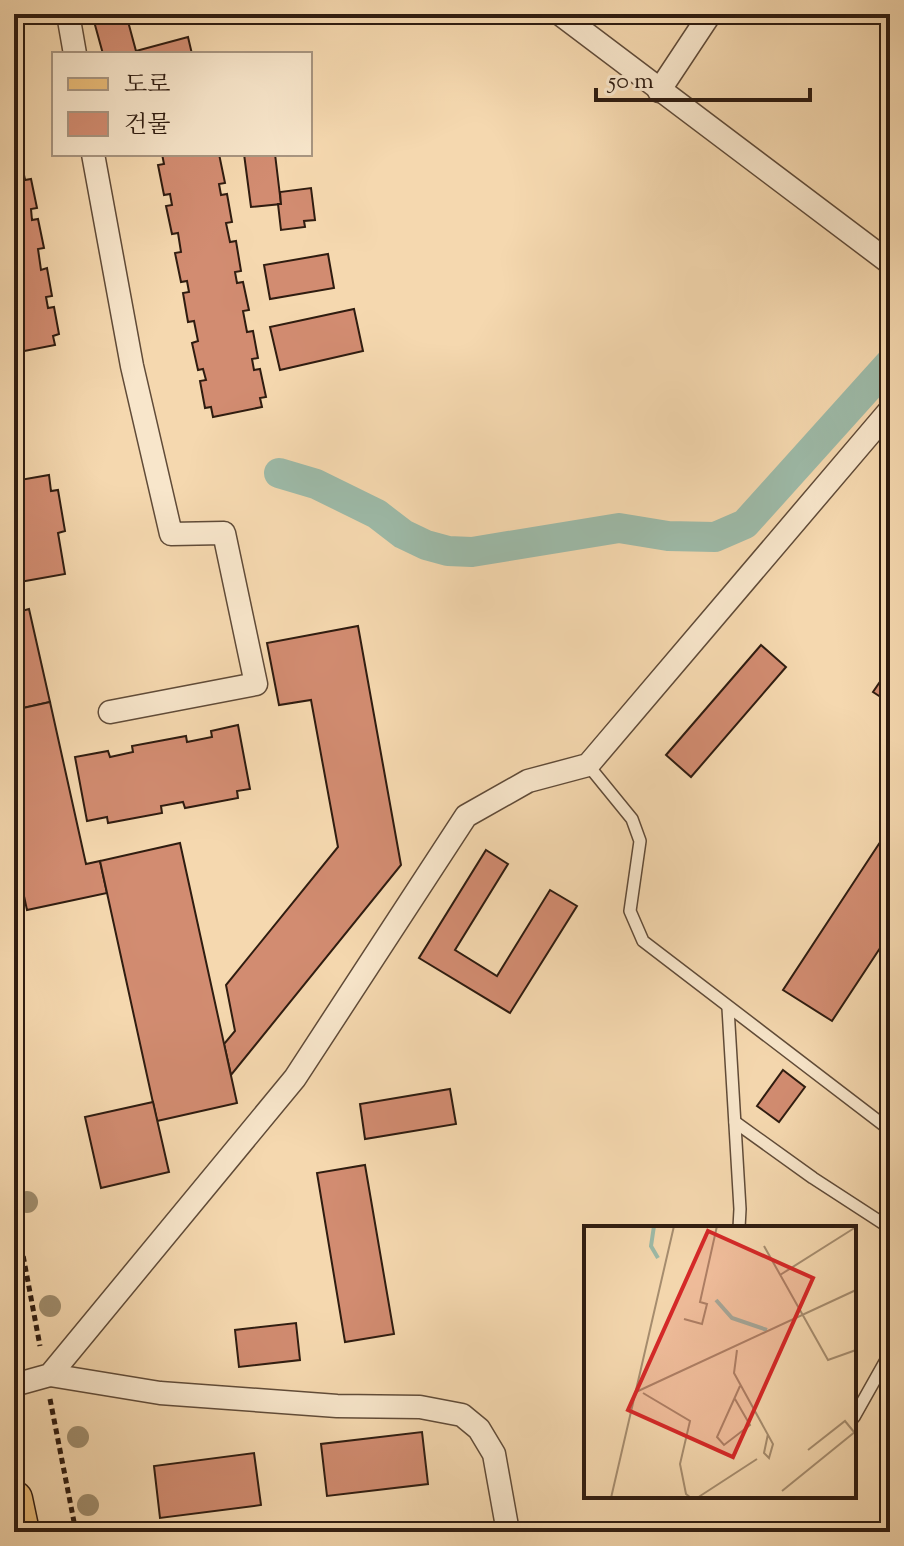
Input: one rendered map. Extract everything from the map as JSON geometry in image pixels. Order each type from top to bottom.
[{"type":"main road","points":[[14,1499],[21,1532]]},
{"type":"street","points":[[68,14],[75,52]]},
{"type":"street","points":[[560,14],[890,263]]},
{"type":"street","points":[[659,91],[710,14]]},
{"type":"street","points":[[93,156],[132,366],[171,534],[224,533],[256,684],[110,712]]},
{"type":"street","points":[[50,1375],[295,1078],[466,816],[528,781],[588,765],[890,410]]},
{"type":"street","points":[[14,1385],[50,1375],[160,1393],[337,1406],[420,1407],[462,1415],[479,1429],[494,1454],[508,1532]]},
{"type":"lane","points":[[588,765],[632,819],[640,841],[630,911],[643,941],[890,1130]]},
{"type":"lane","points":[[728,1008],[739,1226]]},
{"type":"lane","points":[[735,1122],[890,1228]]},
{"type":"lane","points":[[856,1413],[890,1353]]},
{"type":"building","points":[[92,14],[126,14],[136,51],[188,37],[192,52],[102,52]]},
{"type":"building","points":[[162,156],[219,156],[225,183],[219,184],[221,195],[227,194],[232,222],[226,223],[230,242],[236,241],[241,271],[235,272],[237,283],[243,282],[249,310],[243,311],[247,332],[253,331],[258,358],[252,359],[254,370],[260,369],[266,397],[260,398],[262,407],[213,417],[211,407],[205,408],[200,381],[206,380],[203,369],[198,370],[192,343],[198,341],[194,321],[188,322],[183,293],[189,292],[187,281],[181,282],[175,253],[181,252],[178,233],[172,234],[166,206],[172,205],[170,194],[164,195],[158,165],[164,164]]},
{"type":"building","points":[[244,156],[275,156],[281,204],[251,207]]},
{"type":"building","points":[[23,170],[25,180],[31,179],[37,208],[31,209],[32,220],[38,219],[44,248],[38,249],[41,270],[47,268],[52,296],[46,297],[48,308],[54,307],[59,334],[53,336],[55,345],[14,353],[14,171]]},
{"type":"building","points":[[311,188],[315,220],[304,221],[305,227],[281,230],[280,192]]},
{"type":"building","points":[[328,254],[334,288],[270,299],[264,265]]},
{"type":"building","points":[[354,309],[363,351],[280,370],[270,327]]},
{"type":"building","points":[[49,475],[51,491],[58,490],[65,531],[58,533],[65,574],[14,583],[14,481]]},
{"type":"building","points":[[29,609],[50,702],[14,710],[14,613]]},
{"type":"building","points":[[358,626],[401,865],[231,1075],[224,1044],[235,1031],[226,985],[338,847],[311,700],[279,705],[267,643]]},
{"type":"building","points":[[761,645],[786,667],[691,777],[666,755]]},
{"type":"building","points":[[890,667],[890,703],[873,692]]},
{"type":"building","points":[[50,702],[86,864],[100,861],[107,893],[27,910],[14,850],[14,710]]},
{"type":"building","points":[[238,725],[250,789],[237,791],[238,798],[185,808],[183,802],[161,806],[162,813],[108,823],[107,817],[87,821],[75,757],[108,751],[110,757],[133,752],[132,746],[186,736],[187,742],[212,737],[211,731]]},
{"type":"building","points":[[890,827],[890,933],[832,1021],[783,990]]},
{"type":"building","points":[[180,843],[237,1103],[157,1121],[100,861]]},
{"type":"building","points":[[486,850],[508,864],[455,950],[497,976],[550,890],[577,906],[510,1013],[419,958]]},
{"type":"building","points":[[783,1070],[805,1087],[779,1122],[757,1106]]},
{"type":"building","points":[[450,1089],[456,1124],[365,1139],[360,1104]]},
{"type":"building","points":[[153,1102],[169,1172],[101,1188],[85,1117]]},
{"type":"building","points":[[365,1165],[394,1334],[345,1342],[317,1173]]},
{"type":"building","points":[[296,1323],[300,1360],[239,1367],[235,1330]]},
{"type":"building","points":[[422,1432],[428,1484],[327,1496],[321,1444]]},
{"type":"building","points":[[254,1453],[261,1505],[160,1518],[154,1466]]},
{"type":"waterway","points":[[279,473],[316,484],[377,514],[403,534],[448,551],[472,552],[619,528],[668,536],[715,537],[745,524],[890,363]]}]
